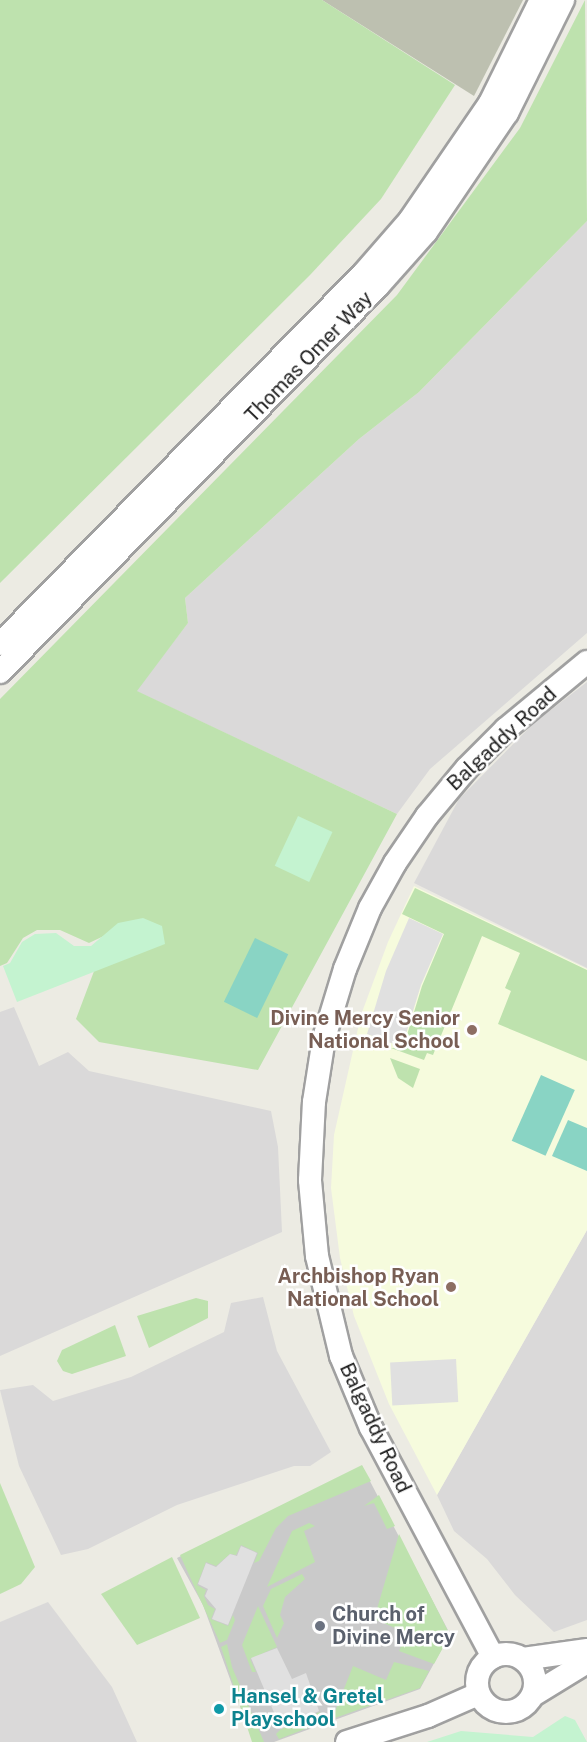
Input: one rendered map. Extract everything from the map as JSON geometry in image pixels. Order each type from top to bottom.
[{"type":"street","name":"Thomas Omer Way","points":[[0,644],[364,273],[410,220],[490,103],[542,0]]},
{"type":"street","name":"Thomas Omer Way","points":[[0,672],[418,241],[487,146],[563,0]]},
{"type":"street","name":"Balgaddy Road","points":[[493,1657],[371,1428],[341,1356],[317,1256],[310,1180],[314,1102],[324,1038],[345,969],[370,908],[395,863],[427,816],[467,768],[507,729],[587,662]]},
{"type":"street","points":[[587,1650],[523,1659],[505,1654],[493,1657],[477,1676],[478,1694],[490,1708],[508,1713],[524,1706],[533,1695],[587,1662]]},
{"type":"street","points":[[523,1659],[533,1673],[533,1695]]},
{"type":"street","points":[[346,1742],[428,1716],[478,1694]]},
{"type":"shaded area","points":[[322,0],[523,0],[474,96]]},
{"type":"shaded area","points":[[587,221],[587,633],[430,769],[397,814],[136,691],[188,623],[185,598],[359,439],[419,392]]},
{"type":"shaded area","points":[[587,682],[587,968],[414,883],[459,799],[534,723]]},
{"type":"shaded area","points":[[298,816],[332,832],[309,882],[275,866]]},
{"type":"shaded area","points":[[414,886],[587,969],[587,1230],[437,1495],[389,1404],[354,1316],[340,1258],[331,1188],[334,1135],[361,1015],[388,942]]},
{"type":"shaded area","points":[[143,918],[162,926],[165,944],[17,1002],[3,966],[10,963],[22,942],[35,934],[56,933],[74,946],[91,946],[118,923]]},
{"type":"shaded area","points":[[409,918],[443,934],[421,985],[402,1047],[367,1034],[386,971]]},
{"type":"shaded area","points":[[255,938],[288,954],[257,1018],[224,1002]]},
{"type":"shaded area","points":[[14,1007],[39,1066],[68,1052],[89,1071],[271,1111],[278,1147],[282,1232],[0,1356],[0,1012]]},
{"type":"shaded area","points":[[541,1075],[575,1090],[546,1156],[512,1141]]},
{"type":"shaded area","points":[[568,1120],[587,1128],[587,1171],[552,1156]]},
{"type":"shaded area","points":[[587,1230],[587,1620],[554,1632],[515,1595],[487,1559],[454,1531],[437,1495]]},
{"type":"shaded area","points":[[263,1297],[277,1351],[331,1452],[310,1466],[294,1466],[177,1505],[88,1549],[61,1555],[19,1466],[0,1390],[33,1385],[53,1401],[131,1377],[224,1332],[231,1303]]},
{"type":"shaded area","points":[[456,1359],[458,1402],[392,1405],[390,1362]]},
{"type":"shaded area","points":[[362,1466],[450,1634],[420,1689],[274,1742],[253,1742],[203,1605],[177,1558]]},
{"type":"shaded area","points":[[241,1546],[257,1553],[228,1625],[212,1619],[216,1609],[205,1596],[208,1589],[198,1584],[206,1563],[216,1567],[230,1554],[237,1556]]},
{"type":"shaded area","points":[[48,1602],[112,1687],[137,1742],[0,1742],[0,1622]]},
{"type":"shaded area","points":[[277,1648],[292,1679],[306,1673],[319,1711],[281,1729],[251,1658]]},
{"type":"shaded area","points":[[565,1716],[575,1720],[587,1742],[427,1742],[461,1731],[533,1737]]},
{"type":"green space","points":[[0,0],[322,0],[455,85],[381,199],[310,275],[0,583]]},
{"type":"green space","points":[[585,0],[587,221],[419,392],[359,439],[185,598],[188,623],[137,691],[397,814],[258,1070],[99,1042],[76,1019],[108,934],[89,943],[60,930],[37,930],[23,938],[7,963],[0,966],[0,699],[397,295],[520,128]]},
{"type":"green space","points":[[415,888],[587,970],[587,1061],[498,1024],[511,991],[505,988],[520,953],[482,936],[433,1055],[427,1053],[424,1060],[391,1048],[403,1048],[422,986],[444,934],[402,914]]},
{"type":"green space","points":[[390,1058],[420,1069],[413,1088],[398,1078]]},
{"type":"green space","points":[[196,1298],[208,1301],[208,1318],[149,1348],[137,1316]]},
{"type":"green space","points":[[115,1325],[126,1356],[72,1374],[63,1371],[57,1361],[62,1350]]},
{"type":"green space","points":[[362,1465],[371,1481],[288,1516],[276,1528],[259,1561],[254,1563],[258,1553],[241,1545],[236,1555],[230,1554],[216,1566],[206,1562],[197,1585],[206,1590],[204,1596],[208,1605],[215,1609],[211,1619],[228,1626],[233,1615],[235,1620],[227,1640],[220,1643],[180,1555]]},
{"type":"green space","points":[[0,1483],[35,1567],[21,1584],[0,1594]]},
{"type":"green space","points":[[379,1495],[395,1526],[387,1529],[374,1503],[364,1506]]},
{"type":"green space","points":[[309,1523],[315,1526],[304,1531],[315,1562],[267,1587],[292,1531]]},
{"type":"green space","points":[[399,1534],[450,1635],[434,1664],[399,1651],[407,1633],[374,1619]]},
{"type":"green space","points":[[172,1557],[200,1618],[137,1645],[101,1594]]},
{"type":"green space","points":[[302,1574],[305,1579],[285,1597],[280,1615],[284,1623],[277,1638],[263,1606],[271,1589]]},
{"type":"green space","points":[[258,1606],[277,1647],[250,1659],[256,1672],[252,1672],[242,1645]]},
{"type":"green space","points":[[227,1644],[232,1667],[264,1742],[252,1742],[221,1647]]},
{"type":"green space","points":[[394,1662],[429,1671],[420,1688],[332,1719],[353,1666],[386,1680]]},
{"type":"green space","points":[[320,1712],[326,1721],[279,1739],[276,1734],[281,1729]]},
{"type":"place","name":"Divine Mercy Senior National School","points":[[472,1030]]},
{"type":"place","name":"Archbishop Ryan National School","points":[[451,1287]]},
{"type":"place","name":"Church of Divine Mercy","points":[[320,1626]]},
{"type":"place","name":"Hansel & Gretel Playschool","points":[[219,1709]]}]
